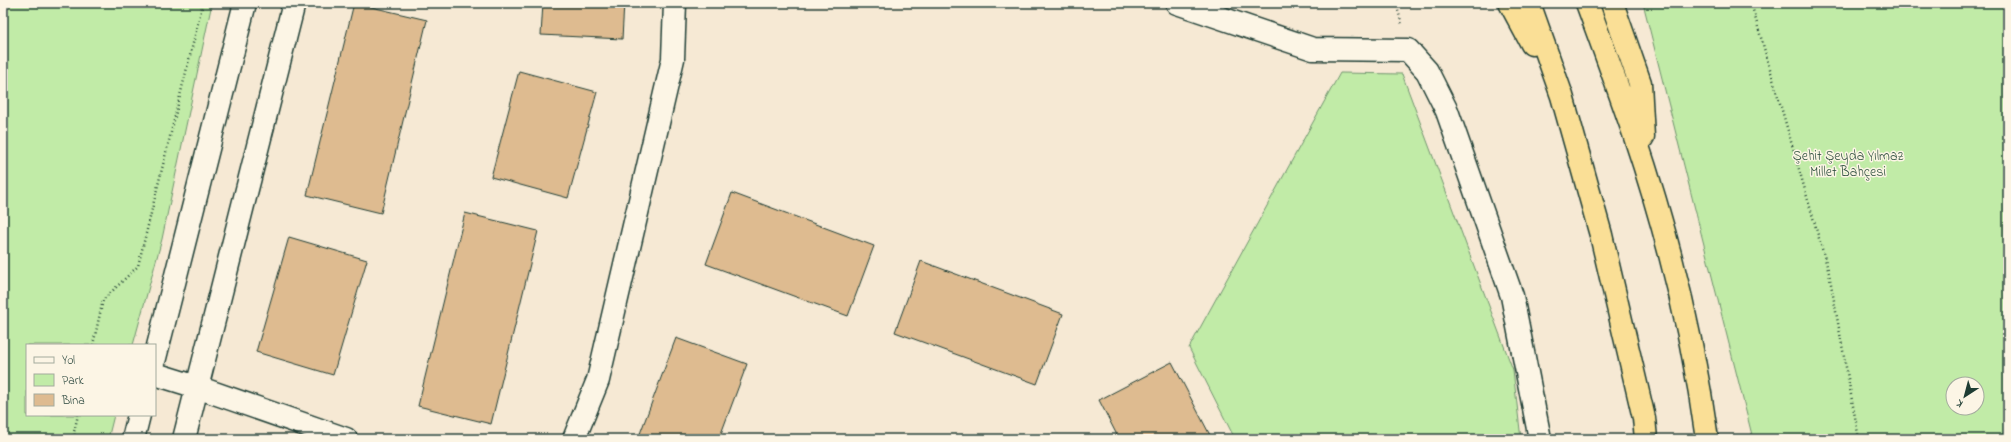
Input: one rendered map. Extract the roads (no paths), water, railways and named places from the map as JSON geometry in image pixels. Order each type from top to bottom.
[{"type":"highway","points":[[1510,3],[1522,27],[1562,96]]},
{"type":"highway","points":[[1529,3],[1562,96],[1601,235],[1644,418],[1646,439]]},
{"type":"highway","points":[[1587,3],[1634,135],[1676,275],[1702,408],[1706,439]]},
{"type":"highway","points":[[1612,3],[1640,83],[1644,168]]},
{"type":"street","points":[[156,354],[245,3]]},
{"type":"street","points":[[184,439],[294,3]]},
{"type":"street","points":[[574,439],[598,380],[673,59],[675,3]]},
{"type":"street","points":[[1177,3],[1313,49],[1408,50],[1427,71],[1447,111],[1512,296],[1540,439]]},
{"type":"street","points":[[156,374],[197,387],[346,439]]},
{"type":"street","points":[[133,439],[139,416]]},
{"type":"park label","name":"Şehit Şeyda Yılmaz Millet Bahçesi","points":[[1848,164]]}]
